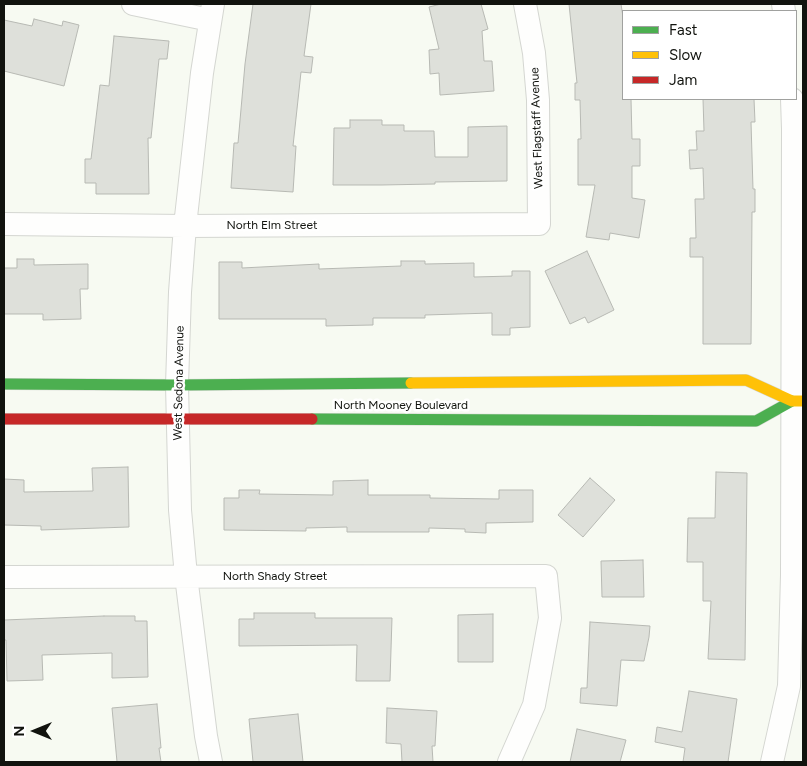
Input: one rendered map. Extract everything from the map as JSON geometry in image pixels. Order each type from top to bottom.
[{"type":"street","points":[[133,4],[212,12]]},
{"type":"street","name":"West Flagstaff Avenue","points":[[525,4],[534,53],[538,100],[539,224]]},
{"type":"street","name":"West Sedona Avenue","points":[[211,762],[186,576],[180,510],[177,385],[180,292],[185,226],[194,142],[212,12]]},
{"type":"street","points":[[772,762],[789,686],[798,401],[792,100]]},
{"type":"street","name":"North Elm Street","points":[[4,224],[185,226],[539,224]]},
{"type":"street","name":"North Mooney Boulevard","points":[[4,384],[177,385],[746,380],[798,401]]},
{"type":"street","name":"North Mooney Boulevard","points":[[4,419],[756,421],[798,401]]},
{"type":"street","name":"North Shady Street","points":[[4,577],[546,576],[550,618],[534,705],[509,762]]},
{"type":"building","points":[[253,4],[311,4],[304,56],[313,57],[311,73],[301,72],[293,146],[296,146],[293,192],[231,188],[234,143],[238,143],[245,64]]},
{"type":"building","points":[[441,4],[481,4],[488,29],[482,31],[484,61],[492,61],[494,91],[440,95],[439,73],[430,74],[429,50],[439,49],[429,7]]},
{"type":"building","points":[[569,4],[621,4],[622,100],[631,100],[632,139],[640,139],[640,166],[632,166],[632,198],[645,200],[639,238],[610,233],[609,240],[586,237],[595,185],[578,185],[578,139],[581,139],[580,100],[575,100],[575,83],[577,83]]},
{"type":"building","points":[[34,19],[62,26],[63,21],[79,25],[64,86],[4,71],[4,20],[32,26]]},
{"type":"building","points":[[114,36],[169,41],[167,59],[159,59],[151,138],[148,138],[149,194],[96,194],[96,183],[85,183],[85,159],[91,159],[100,85],[109,86]]},
{"type":"building","points":[[703,100],[754,100],[755,122],[751,122],[755,212],[752,212],[751,344],[703,344],[703,257],[690,257],[690,238],[696,238],[695,199],[704,199],[703,168],[690,169],[689,150],[697,150],[696,131],[704,131]]},
{"type":"building","points":[[350,120],[382,120],[382,125],[404,125],[404,131],[434,131],[435,157],[468,157],[468,127],[507,126],[507,181],[333,185],[334,128],[350,128]]},
{"type":"building","points":[[587,251],[614,310],[588,323],[585,317],[570,324],[545,271]]},
{"type":"building","points":[[17,259],[34,259],[34,265],[88,264],[88,289],[80,289],[81,319],[43,320],[43,314],[4,314],[4,268],[17,268]]},
{"type":"building","points":[[401,261],[425,261],[425,264],[474,263],[474,277],[512,276],[512,271],[530,271],[530,327],[510,328],[510,335],[492,335],[492,313],[425,315],[425,318],[373,318],[373,325],[326,326],[326,319],[219,319],[219,262],[242,262],[242,268],[319,264],[319,269],[401,266]]},
{"type":"building","points":[[128,467],[129,527],[41,530],[41,526],[4,525],[4,479],[24,480],[24,492],[93,491],[92,468]]},
{"type":"building","points":[[716,472],[747,473],[745,660],[708,659],[711,601],[703,601],[703,562],[687,562],[688,518],[715,518]]},
{"type":"building","points":[[590,478],[615,500],[583,537],[558,515]]},
{"type":"building","points":[[368,480],[368,495],[430,495],[430,498],[499,499],[499,490],[533,490],[533,522],[486,523],[486,533],[465,532],[465,529],[429,528],[429,532],[347,532],[347,527],[306,528],[306,531],[224,530],[224,498],[239,498],[239,490],[260,490],[259,494],[333,495],[333,481]]},
{"type":"building","points":[[643,560],[644,597],[602,597],[601,561]]},
{"type":"building","points":[[254,613],[315,613],[315,618],[392,618],[390,681],[356,681],[357,645],[239,646],[239,619],[254,619]]},
{"type":"building","points":[[493,614],[493,662],[458,662],[458,615]]},
{"type":"building","points":[[135,616],[135,621],[147,621],[148,677],[112,678],[112,653],[42,655],[43,680],[7,681],[4,620]]},
{"type":"building","points":[[590,622],[650,626],[644,661],[621,660],[617,706],[580,703],[581,688],[587,688]]},
{"type":"building","points":[[689,691],[737,699],[728,762],[683,762],[685,748],[655,742],[657,727],[682,732]]},
{"type":"building","points":[[157,704],[161,762],[117,762],[112,708]]},
{"type":"building","points":[[387,708],[437,711],[435,746],[432,746],[433,762],[402,762],[401,744],[386,743]]},
{"type":"building","points":[[298,714],[303,762],[253,762],[249,719]]},
{"type":"building","points":[[577,729],[626,740],[620,762],[570,762]]},
{"type":"traffic: fast","points":[[4,384],[411,383]]},
{"type":"traffic: fast","points":[[312,419],[756,421],[792,401]]},
{"type":"traffic: slow","points":[[411,383],[746,380],[792,401],[803,401]]},
{"type":"traffic: jam","points":[[4,419],[312,419]]}]
